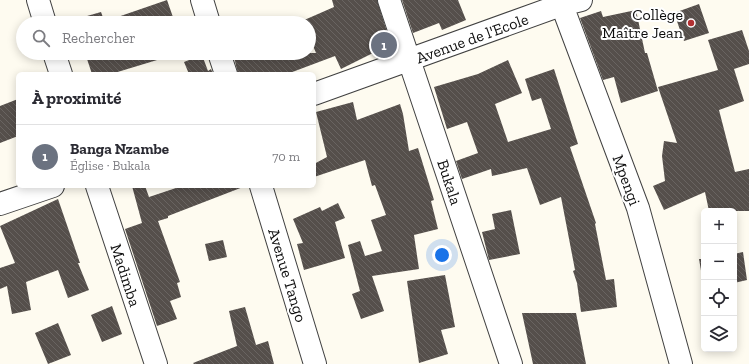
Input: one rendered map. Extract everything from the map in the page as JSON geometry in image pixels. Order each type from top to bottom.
[{"type":"street","points":[[38,0],[43,16]]},
{"type":"street","points":[[202,0],[207,16]]},
{"type":"street","name":"Bukala","points":[[389,0],[511,364]]},
{"type":"street","name":"Avenue de l'Ecole","points":[[316,93],[567,2]]},
{"type":"street","name":"Mpengi","points":[[567,2],[638,208],[681,364]]},
{"type":"street","points":[[56,60],[60,72]]},
{"type":"street","points":[[221,60],[225,72]]},
{"type":"street","points":[[0,204],[47,188]]},
{"type":"street","name":"Madimba","points":[[98,188],[156,364]]},
{"type":"street","name":"Avenue Tango","points":[[262,188],[315,364]]},
{"type":"building","points":[[167,0],[173,16],[121,16]]},
{"type":"building","points":[[332,0],[377,0],[393,51],[377,57],[375,52],[341,69],[335,56],[292,72],[238,72],[235,60],[316,60],[316,16],[313,16],[334,7]]},
{"type":"building","points":[[402,0],[458,0],[466,20],[442,30],[439,23],[413,33]]},
{"type":"building","name":"Collège Maître Jean","points":[[699,4],[709,33],[684,41],[674,13]]},
{"type":"building","points":[[636,10],[645,53],[647,53],[658,91],[621,103],[614,77],[603,80],[580,18],[601,11],[603,17]]},
{"type":"building","points":[[101,12],[102,16],[87,16]]},
{"type":"building","points":[[742,30],[749,51],[749,64],[734,69],[744,101],[719,110],[735,172],[749,169],[749,211],[737,211],[737,208],[708,208],[705,192],[664,210],[653,186],[665,181],[662,156],[664,141],[677,143],[658,87],[718,70],[708,40]]},
{"type":"building","points":[[87,60],[157,60],[118,72],[91,72]]},
{"type":"building","points":[[189,60],[204,60],[208,71],[211,69],[212,72],[188,72],[184,62]]},
{"type":"building","points":[[508,60],[522,93],[495,104],[508,142],[551,129],[541,98],[532,101],[525,79],[554,69],[578,144],[570,147],[596,223],[606,280],[614,279],[617,307],[581,312],[577,283],[573,271],[575,270],[561,197],[540,205],[527,168],[492,176],[491,169],[462,179],[456,161],[478,153],[467,122],[447,129],[434,87],[478,74]]},
{"type":"building","points":[[16,100],[16,137],[0,143],[0,106]]},
{"type":"building","points":[[353,102],[357,120],[400,104],[409,151],[418,148],[434,200],[431,201],[438,229],[414,235],[419,269],[372,276],[384,311],[361,319],[352,294],[360,291],[348,245],[360,241],[365,256],[382,251],[371,220],[386,215],[375,185],[372,186],[365,160],[316,176],[316,163],[327,157],[316,112]]},
{"type":"building","points":[[133,188],[146,188],[149,197],[176,188],[240,188],[158,221],[180,282],[177,283],[181,297],[170,301],[177,319],[157,326],[125,229],[142,223]]},
{"type":"building","points":[[58,199],[80,263],[78,263],[89,290],[68,298],[58,270],[26,282],[31,310],[12,314],[7,286],[0,289],[0,268],[15,263],[0,226]]},
{"type":"building","points":[[338,203],[345,218],[335,222],[345,258],[304,270],[297,244],[303,243],[293,219],[320,207],[322,211]]},
{"type":"building","points":[[511,210],[520,254],[489,260],[482,232],[495,229],[492,214]]},
{"type":"building","points":[[223,240],[227,257],[209,261],[205,244]]},
{"type":"building","points":[[743,252],[747,280],[737,282],[737,280],[737,253]]},
{"type":"building","points":[[699,259],[701,259],[701,271]]},
{"type":"building","points":[[445,275],[455,327],[441,330],[448,354],[419,363],[407,281]]},
{"type":"building","points":[[112,306],[122,334],[102,342],[91,315]]},
{"type":"building","points":[[245,307],[256,345],[268,341],[274,364],[194,364],[193,363],[237,346],[229,311]]},
{"type":"building","points":[[522,313],[576,313],[586,364],[533,364]]},
{"type":"building","points":[[58,323],[71,355],[48,364],[35,333]]},
{"type":"place","name":"Collège Maître Jean","points":[[691,23]]},
{"type":"place","name":"Banga Nzambe","points":[[384,45]]}]
